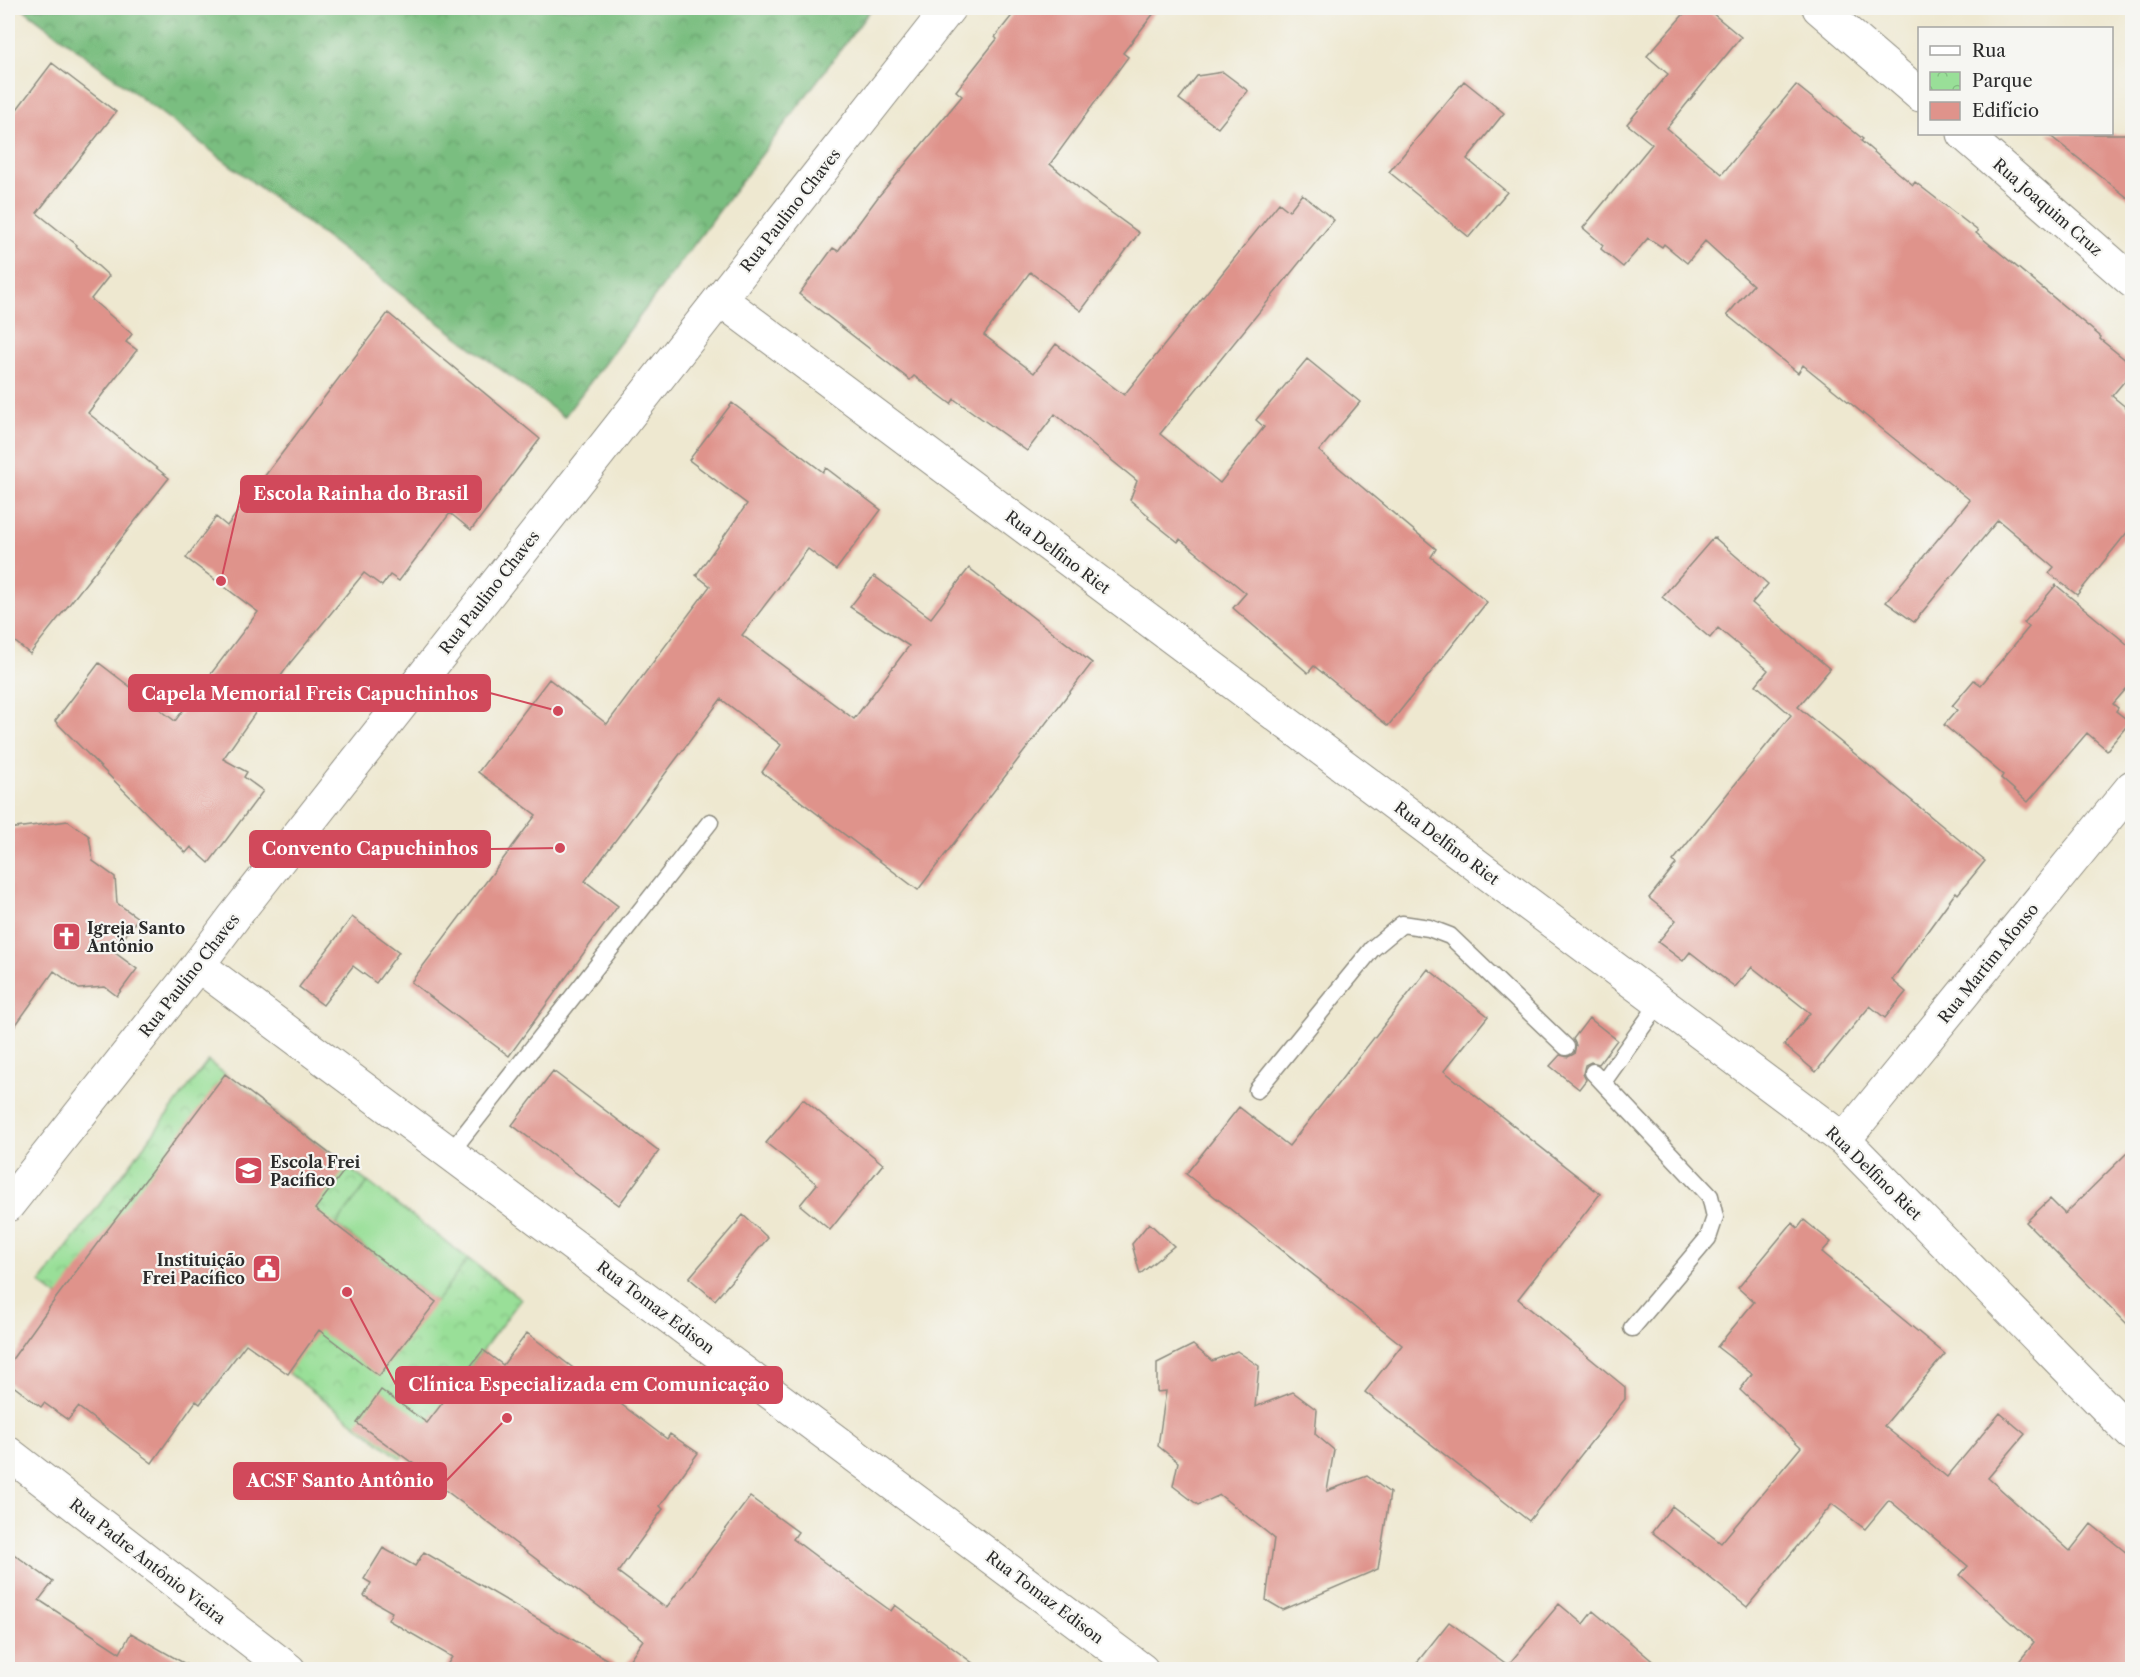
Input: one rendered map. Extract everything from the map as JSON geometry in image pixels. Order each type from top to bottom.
[{"type":"street","name":"Rua Paulino Chaves","points":[[8,1205],[949,8]]},
{"type":"street","points":[[1819,8],[1918,93]]},
{"type":"street","name":"Rua Joaquim Cruz","points":[[1965,135],[2133,280]]},
{"type":"street","name":"Rua Delfino Riet","points":[[720,299],[1844,1140],[2133,1434]]},
{"type":"street","name":"Rua Martim Afonso","points":[[1844,1140],[2133,787]]},
{"type":"street","name":"Rua Tomaz Edison","points":[[198,965],[1142,1670]]},
{"type":"street","name":"Rua Padre Antônio Vieira","points":[[8,1453],[290,1670]]},
{"type":"lane","points":[[450,1153],[710,822]]},
{"type":"lane","points":[[1257,1090],[1372,949],[1402,924],[1429,928],[1450,936],[1566,1047]]},
{"type":"lane","points":[[1632,1328],[1708,1238],[1715,1216],[1710,1196],[1598,1077],[1660,1002]]},
{"type":"green space","points":[[22,8],[872,8],[564,417]]},
{"type":"green space","name":"Instituição Frei Pacífico","points":[[208,1061],[521,1299],[401,1459],[248,1342],[200,1404],[40,1283]]},
{"type":"green space","points":[[368,1182],[468,1259],[436,1302],[336,1225]]},
{"type":"building","points":[[1018,8],[1158,8],[1123,53],[1128,57],[1050,164],[1139,233],[1081,311],[1030,272],[984,335],[1034,373],[1056,344],[1124,395],[1279,203],[1289,211],[1302,194],[1334,220],[1160,434],[1220,483],[1264,427],[1256,420],[1307,359],[1360,402],[1319,451],[1436,549],[1431,557],[1487,602],[1388,726],[1314,666],[1308,673],[1233,608],[1246,593],[1180,539],[1178,542],[1148,518],[1149,516],[1130,500],[1137,481],[1055,414],[1027,451],[954,399],[951,404],[914,376],[910,380],[799,294],[833,248],[838,251],[878,197],[962,96],[956,91]]},
{"type":"building","points":[[1689,8],[1706,8],[1741,37],[1667,128],[1722,174],[1796,85],[1863,139],[1861,141],[1913,185],[1915,182],[1978,231],[1976,233],[2133,366],[2133,371],[2112,396],[2133,413],[2133,525],[2077,595],[2049,573],[2054,567],[1998,520],[1914,622],[1886,602],[1970,500],[1803,365],[1798,373],[1727,315],[1753,285],[1705,241],[1687,263],[1664,244],[1662,247],[1648,238],[1623,267],[1601,249],[1603,245],[1583,228],[1652,144],[1627,124],[1668,74],[1647,56]]},
{"type":"building","points":[[52,63],[116,112],[37,213],[77,245],[109,276],[91,299],[132,334],[126,342],[137,350],[88,413],[169,478],[30,654],[8,636],[8,121]]},
{"type":"building","points":[[1223,72],[1248,91],[1218,128],[1179,99],[1197,76]]},
{"type":"building","points":[[1464,81],[1504,113],[1467,159],[1507,192],[1469,237],[1389,172]]},
{"type":"building","points":[[2133,134],[2133,202],[2049,135]]},
{"type":"building","points":[[388,313],[540,439],[471,530],[450,513],[399,581],[390,575],[382,586],[364,573],[290,663],[223,759],[247,772],[244,777],[263,791],[209,863],[191,847],[186,853],[55,721],[99,663],[175,721],[258,612],[186,558],[216,517],[227,526]]},
{"type":"building","points":[[732,403],[823,472],[826,468],[881,510],[836,570],[808,549],[742,635],[854,719],[909,646],[850,607],[874,576],[931,618],[969,568],[1092,663],[918,890],[762,772],[781,745],[721,699],[585,881],[618,906],[509,1056],[411,982],[536,815],[478,772],[549,679],[607,724],[710,586],[696,575],[747,504],[689,460]]},
{"type":"building","points":[[1714,537],[1768,584],[1752,603],[1830,669],[1798,707],[1985,861],[1958,894],[1956,892],[1892,980],[1906,992],[1885,1018],[1870,1006],[1816,1072],[1784,1045],[1810,1013],[1752,967],[1735,987],[1690,952],[1683,961],[1658,942],[1676,920],[1649,898],[1676,864],[1673,861],[1791,715],[1756,685],[1768,670],[1718,628],[1710,638],[1662,597]]},
{"type":"building","points":[[2056,585],[2133,649],[2133,681],[2113,704],[2118,708],[2116,711],[2130,722],[2107,750],[2087,733],[2028,802],[2001,778],[2003,775],[1944,725],[1957,710],[1952,706],[1974,680],[1981,685],[2029,627],[2024,623]]},
{"type":"building","name":"Igreja Santo Antônio","points":[[68,821],[89,836],[93,861],[115,877],[117,903],[138,918],[114,952],[137,969],[117,996],[105,987],[79,989],[54,971],[8,1036],[8,829]]},
{"type":"building","points":[[352,917],[399,952],[376,983],[353,966],[323,1005],[299,987]]},
{"type":"building","points":[[1428,969],[1488,1016],[1444,1071],[1600,1194],[1518,1299],[1625,1387],[1625,1399],[1529,1521],[1365,1392],[1402,1345],[1186,1174],[1239,1107],[1289,1146]]},
{"type":"building","points":[[1589,1018],[1617,1040],[1599,1064],[1591,1062],[1585,1065],[1583,1074],[1586,1080],[1579,1089],[1550,1066],[1560,1055],[1568,1057],[1574,1054],[1576,1045],[1573,1039]]},
{"type":"building","points":[[553,1071],[659,1151],[619,1205],[512,1125]]},
{"type":"building","name":"Instituição Frei Pacífico","points":[[225,1074],[347,1167],[315,1209],[436,1302],[379,1376],[319,1330],[288,1374],[246,1344],[200,1404],[196,1401],[152,1463],[78,1407],[68,1420],[44,1403],[41,1407],[8,1382],[8,1365]]},
{"type":"building","points":[[803,1099],[883,1164],[830,1230],[800,1205],[817,1184],[766,1143]]},
{"type":"building","points":[[2133,1147],[2133,1330],[2026,1222],[2050,1199],[2065,1214]]},
{"type":"building","points":[[743,1215],[768,1238],[715,1300],[689,1278]]},
{"type":"building","points":[[1804,1220],[1831,1242],[1822,1252],[1945,1354],[1884,1426],[1947,1477],[2000,1413],[2025,1434],[1988,1478],[2070,1551],[2091,1524],[2133,1558],[2133,1670],[2012,1670],[2034,1643],[1960,1575],[1968,1566],[1889,1500],[1865,1529],[1832,1504],[1747,1607],[1652,1532],[1672,1506],[1721,1543],[1801,1447],[1740,1390],[1752,1374],[1717,1347],[1754,1302],[1738,1288],[1792,1223],[1798,1228]]},
{"type":"building","points":[[1149,1223],[1174,1246],[1140,1274],[1132,1244]]},
{"type":"building","points":[[527,1333],[667,1439],[670,1434],[698,1453],[660,1506],[663,1509],[618,1572],[666,1608],[750,1497],[798,1532],[793,1539],[821,1560],[891,1611],[895,1605],[982,1670],[444,1670],[452,1657],[388,1620],[392,1612],[364,1596],[371,1583],[364,1579],[383,1548],[415,1566],[424,1552],[623,1669],[643,1640],[420,1471],[422,1470],[357,1423],[381,1390],[427,1423],[483,1350],[503,1365]]},
{"type":"building","points":[[1193,1345],[1212,1361],[1237,1351],[1259,1366],[1255,1407],[1293,1392],[1317,1410],[1315,1434],[1334,1450],[1327,1491],[1367,1476],[1390,1493],[1378,1569],[1283,1610],[1266,1600],[1274,1538],[1220,1495],[1198,1505],[1173,1486],[1178,1462],[1158,1446],[1166,1391],[1157,1392],[1157,1363]]},
{"type":"building","points":[[8,1550],[53,1582],[39,1600],[120,1653],[131,1633],[196,1670],[8,1670]]},
{"type":"building","points":[[1559,1604],[1583,1624],[1593,1611],[1663,1670],[1411,1670],[1449,1622],[1508,1665]]},
{"type":"place","name":"Escola Rainha do Brasil","points":[[221,581]]},
{"type":"place","name":"Capela Memorial Freis Capuchinhos","points":[[558,711]]},
{"type":"place","name":"Convento Capuchinhos","points":[[560,848]]},
{"type":"place","name":"Igreja Santo Antônio","points":[[66,937]]},
{"type":"place","name":"Escola Frei Pacífico","points":[[249,1171]]},
{"type":"place","name":"Instituição Frei Pacífico","points":[[266,1269]]},
{"type":"place","name":"Clínica Especializada em Comunicação","points":[[347,1292]]},
{"type":"place","name":"ACSF Santo Antônio","points":[[507,1418]]}]
